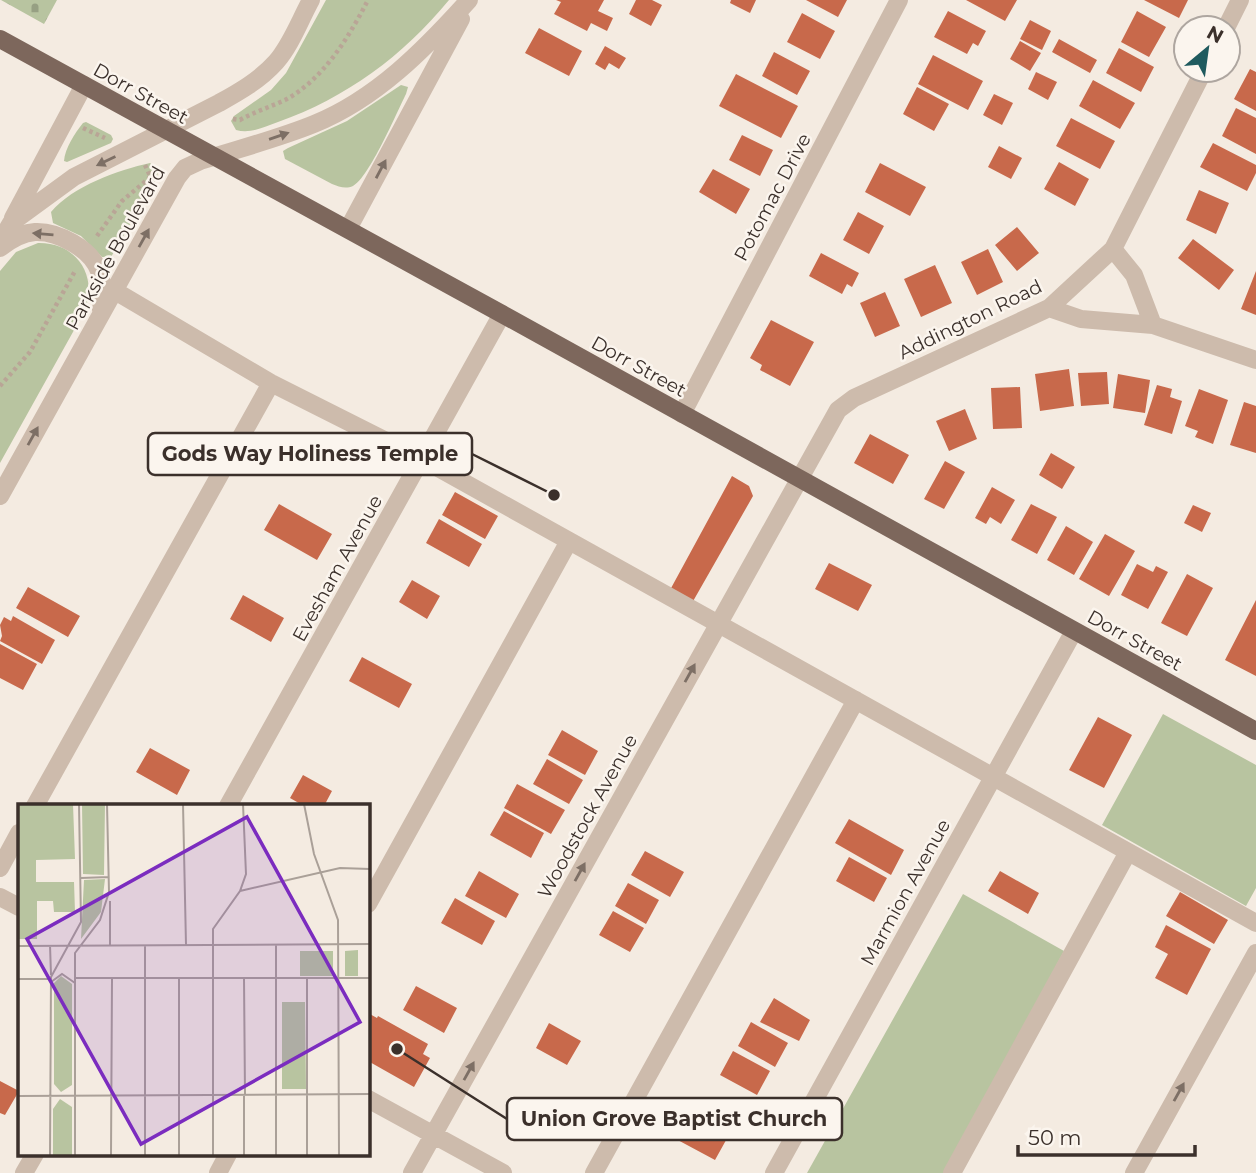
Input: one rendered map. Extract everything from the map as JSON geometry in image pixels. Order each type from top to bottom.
[{"type":"main road","name":"Dorr Street","points":[[0,39],[1256,731]]},
{"type":"street","name":"Parkside Boulevard","points":[[3,236],[74,177],[240,92],[277,61],[311,0]]},
{"type":"street","name":"Parkside Boulevard","points":[[0,496],[185,168],[316,124],[365,95],[421,53],[470,0]]},
{"type":"street","name":"Parkside Boulevard","points":[[348,229],[470,0]]},
{"type":"street","name":"Potomac Drive","points":[[682,414],[899,0]]},
{"type":"street","name":"Addington Road","points":[[799,478],[838,410],[854,398],[1049,308],[1114,249],[1197,84]]},
{"type":"street","points":[[84,85],[3,236],[15,237],[36,232],[57,236],[86,253],[100,272],[103,291],[101,317]]},
{"type":"street","points":[[1114,249],[1134,275],[1153,325]]},
{"type":"street","points":[[115,291],[271,383],[422,458],[717,625],[1256,923]]},
{"type":"street","points":[[1049,308],[1082,319],[1153,325],[1256,360]]},
{"type":"street","name":"Evesham Avenue","points":[[229,804],[502,314]]},
{"type":"street","points":[[36,804],[271,383]]},
{"type":"street","name":"Woodstock Avenue","points":[[412,1173],[799,478]]},
{"type":"street","points":[[369,902],[569,541]]},
{"type":"street","name":"Marmion Avenue","points":[[774,1173],[1074,631]]},
{"type":"street","points":[[594,1173],[856,700]]},
{"type":"street","points":[[0,868],[18,835]]},
{"type":"street","points":[[953,1173],[1128,852]]},
{"type":"street","points":[[0,897],[18,906]]},
{"type":"street","points":[[1134,1173],[1256,953]]},
{"type":"street","points":[[369,1100],[503,1173]]},
{"type":"street","points":[[24,1173],[34,1156]]},
{"type":"street","points":[[218,1173],[227,1156]]},
{"type":"path","points":[[230,118],[249,115],[253,122]]},
{"type":"path","points":[[82,128],[104,138]]},
{"type":"path","points":[[145,165],[149,178],[159,178]]},
{"type":"green space","points":[[1,0],[57,0],[44,24]]},
{"type":"green space","points":[[326,0],[449,0],[393,57],[350,88],[327,101],[268,126],[252,131],[236,130],[231,121],[234,116],[271,90],[286,73]]},
{"type":"green space","points":[[401,85],[408,87],[406,94],[367,171],[353,186],[335,185],[285,159],[283,151],[347,121]]},
{"type":"green space","points":[[86,122],[111,135],[111,143],[64,161],[71,141]]},
{"type":"green space","points":[[150,163],[159,169],[156,180],[111,257],[102,257],[81,236],[53,223],[51,212],[71,194],[110,175]]},
{"type":"green space","points":[[38,243],[52,244],[64,249],[82,265],[89,288],[88,301],[0,463],[0,271],[16,252]]},
{"type":"green space","points":[[1163,714],[1256,765],[1256,888],[1246,906],[1102,825]]},
{"type":"green space","points":[[963,894],[1064,951],[945,1173],[807,1173]]},
{"type":"building","points":[[556,0],[604,0],[598,11],[613,18],[607,31],[591,23],[587,31],[554,14],[561,2]]},
{"type":"building","points":[[636,0],[652,0],[662,5],[651,26],[629,14]]},
{"type":"building","points":[[731,0],[756,0],[750,13],[730,3]]},
{"type":"building","points":[[806,0],[847,0],[838,17]]},
{"type":"building","points":[[966,0],[1017,0],[1005,21]]},
{"type":"building","points":[[1144,0],[1188,0],[1181,14],[1172,14]]},
{"type":"building","points":[[948,11],[986,31],[978,46],[973,43],[967,54],[934,37]]},
{"type":"building","points":[[1137,11],[1166,27],[1149,57],[1121,42]]},
{"type":"building","points":[[802,13],[835,31],[820,59],[787,42]]},
{"type":"building","points":[[1030,20],[1051,31],[1042,50],[1020,39]]},
{"type":"building","points":[[539,28],[582,51],[569,76],[525,53]]},
{"type":"building","points":[[1059,39],[1097,60],[1090,73],[1052,52]]},
{"type":"building","points":[[1020,41],[1041,53],[1030,71],[1010,59]]},
{"type":"building","points":[[605,46],[626,58],[619,69],[609,63],[605,70],[595,64]]},
{"type":"building","points":[[1119,48],[1154,67],[1141,92],[1106,73]]},
{"type":"building","points":[[774,52],[810,71],[797,95],[762,76]]},
{"type":"building","points":[[933,55],[983,81],[968,110],[918,84]]},
{"type":"building","points":[[1250,69],[1256,72],[1256,111],[1234,99]]},
{"type":"building","points":[[1036,72],[1057,82],[1048,100],[1028,89]]},
{"type":"building","points":[[736,74],[798,106],[781,138],[719,106]]},
{"type":"building","points":[[1093,80],[1135,103],[1120,129],[1079,106]]},
{"type":"building","points":[[917,87],[949,104],[934,131],[903,114]]},
{"type":"building","points":[[994,94],[1013,103],[1002,125],[983,115]]},
{"type":"building","points":[[1236,108],[1256,118],[1256,154],[1222,136]]},
{"type":"building","points":[[1071,118],[1115,141],[1100,169],[1056,146]]},
{"type":"building","points":[[742,135],[773,150],[760,176],[729,160]]},
{"type":"building","points":[[1213,143],[1256,165],[1256,173],[1247,191],[1200,167]]},
{"type":"building","points":[[999,146],[1022,158],[1011,179],[988,167]]},
{"type":"building","points":[[1059,162],[1089,179],[1075,206],[1044,189]]},
{"type":"building","points":[[880,163],[926,187],[910,216],[865,192]]},
{"type":"building","points":[[713,169],[750,189],[736,214],[699,192]]},
{"type":"building","points":[[1199,190],[1229,203],[1216,234],[1186,220]]},
{"type":"building","points":[[858,212],[884,226],[869,254],[843,240]]},
{"type":"building","points":[[1017,227],[1039,253],[1017,271],[995,245]]},
{"type":"building","points":[[1193,239],[1234,270],[1219,290],[1178,258]]},
{"type":"building","points":[[988,249],[1003,282],[977,295],[961,262]]},
{"type":"building","points":[[821,253],[859,273],[852,287],[847,284],[842,294],[809,276]]},
{"type":"building","points":[[935,265],[952,303],[921,317],[904,279]]},
{"type":"building","points":[[1256,271],[1256,315],[1241,309]]},
{"type":"building","points":[[885,292],[900,326],[875,337],[860,303]]},
{"type":"building","points":[[771,320],[814,342],[790,386],[760,370],[762,365],[750,358]]},
{"type":"building","points":[[1069,369],[1074,406],[1040,411],[1035,374]]},
{"type":"building","points":[[1107,372],[1109,404],[1081,406],[1078,373]]},
{"type":"building","points":[[1118,374],[1150,380],[1145,413],[1113,408]]},
{"type":"building","points":[[1157,385],[1172,389],[1170,397],[1182,401],[1172,434],[1144,425]]},
{"type":"building","points":[[1020,387],[1022,428],[993,429],[991,388]]},
{"type":"building","points":[[1199,389],[1228,400],[1213,444],[1195,437],[1198,431],[1185,426]]},
{"type":"building","points":[[1244,402],[1256,406],[1256,453],[1230,445]]},
{"type":"building","points":[[965,409],[977,439],[949,451],[936,421]]},
{"type":"building","points":[[870,434],[909,455],[893,484],[854,463]]},
{"type":"building","points":[[1051,453],[1075,467],[1062,489],[1039,475]]},
{"type":"building","points":[[945,461],[965,472],[944,509],[924,499]]},
{"type":"building","points":[[732,476],[749,486],[753,496],[692,603],[670,590]]},
{"type":"building","points":[[992,487],[1015,500],[1001,524],[990,517],[986,524],[975,518]]},
{"type":"building","points":[[455,492],[498,516],[485,539],[442,515]]},
{"type":"building","points":[[279,504],[332,534],[317,560],[264,530]]},
{"type":"building","points":[[1031,504],[1057,517],[1037,554],[1011,540]]},
{"type":"building","points":[[1193,505],[1211,513],[1202,532],[1184,523]]},
{"type":"building","points":[[439,519],[482,544],[469,567],[426,543]]},
{"type":"building","points":[[1066,526],[1093,542],[1074,575],[1047,560]]},
{"type":"building","points":[[1105,534],[1135,551],[1109,596],[1079,579]]},
{"type":"building","points":[[829,563],[872,585],[858,611],[815,589]]},
{"type":"building","points":[[1137,564],[1153,572],[1156,566],[1168,572],[1148,609],[1121,595]]},
{"type":"building","points":[[1187,574],[1213,588],[1187,636],[1161,623]]},
{"type":"building","points":[[412,580],[440,596],[427,619],[399,602]]},
{"type":"building","points":[[28,587],[80,616],[68,637],[16,608]]},
{"type":"building","points":[[243,595],[284,618],[271,642],[230,619]]},
{"type":"building","points":[[1256,600],[1256,676],[1225,660]]},
{"type":"building","points":[[13,616],[55,640],[42,664],[0,641],[0,625],[4,617],[11,621]]},
{"type":"building","points":[[0,644],[37,664],[23,690],[0,678]]},
{"type":"building","points":[[362,657],[412,684],[399,708],[349,681]]},
{"type":"building","points":[[1098,717],[1132,735],[1104,788],[1069,770]]},
{"type":"building","points":[[562,730],[598,751],[585,775],[548,755]]},
{"type":"building","points":[[150,748],[190,770],[177,795],[136,772]]},
{"type":"building","points":[[547,759],[583,780],[569,804],[533,784]]},
{"type":"building","points":[[303,775],[332,791],[325,804],[300,804],[290,798]]},
{"type":"building","points":[[517,784],[565,810],[551,834],[504,808]]},
{"type":"building","points":[[504,811],[544,833],[531,858],[490,835]]},
{"type":"building","points":[[849,819],[904,850],[891,875],[835,843]]},
{"type":"building","points":[[645,851],[684,872],[670,897],[631,875]]},
{"type":"building","points":[[849,857],[887,878],[874,902],[836,881]]},
{"type":"building","points":[[479,871],[519,894],[506,918],[465,896]]},
{"type":"building","points":[[1000,871],[1039,893],[1028,914],[988,891]]},
{"type":"building","points":[[628,883],[659,900],[646,924],[615,906]]},
{"type":"building","points":[[1180,892],[1228,920],[1214,944],[1166,916]]},
{"type":"building","points":[[455,898],[495,921],[482,945],[441,923]]},
{"type":"building","points":[[613,911],[644,928],[630,952],[599,935]]},
{"type":"building","points":[[1166,925],[1211,949],[1187,995],[1155,978],[1168,954],[1155,947]]},
{"type":"building","points":[[416,986],[457,1008],[444,1033],[403,1010]]},
{"type":"building","points":[[774,998],[810,1020],[799,1041],[760,1022]]},
{"type":"building","points":[[369,1014],[428,1044],[423,1054],[430,1058],[414,1087],[369,1062]]},
{"type":"building","points":[[751,1022],[788,1043],[775,1067],[738,1046]]},
{"type":"building","points":[[549,1023],[581,1041],[567,1065],[536,1048]]},
{"type":"building","points":[[733,1051],[770,1071],[757,1095],[720,1075]]},
{"type":"building","points":[[0,1081],[18,1093],[5,1115],[0,1113]]},
{"type":"building","points":[[689,1111],[730,1133],[715,1160],[674,1138]]},
{"type":"place","name":"Gods Way Holiness Temple","points":[[554,495]]},
{"type":"place","name":"Union Grove Baptist Church","points":[[397,1049]]}]
